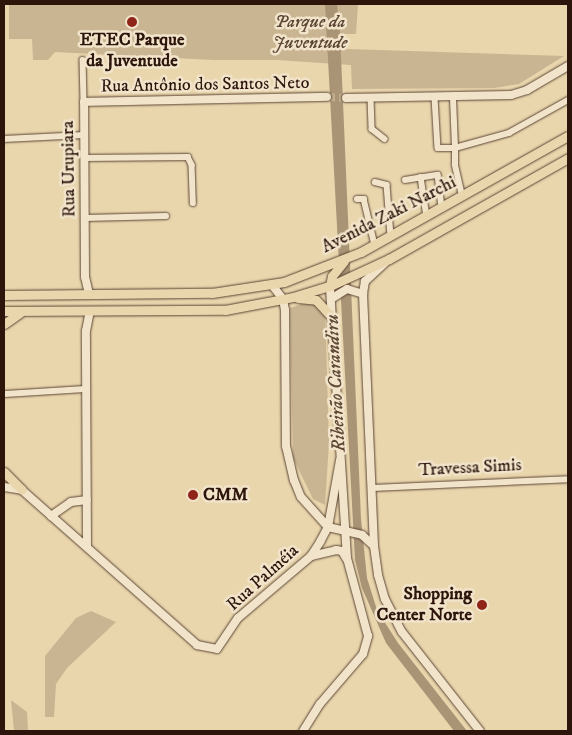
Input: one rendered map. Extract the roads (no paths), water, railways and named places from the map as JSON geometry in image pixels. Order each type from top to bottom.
[{"type":"main road","name":"Avenida Zaki Narchi","points":[[4,295],[212,293],[272,284],[331,265],[361,252],[568,136]]},
{"type":"main road","name":"Avenida Zaki Narchi","points":[[4,312],[225,310],[288,298],[332,285],[389,259],[568,158]]},
{"type":"main road","points":[[332,285],[332,276],[346,259]]},
{"type":"main road","points":[[84,294],[92,304],[85,311],[78,303],[84,294]]},
{"type":"main road","points":[[288,298],[316,300],[332,317]]},
{"type":"main road","points":[[4,324],[14,315],[28,311]]},
{"type":"main road","points":[[4,472],[22,490]]},
{"type":"street","name":"Rua Urupiara","points":[[83,60],[84,294]]},
{"type":"street","points":[[346,98],[453,98],[511,95],[527,90],[568,66]]},
{"type":"street","name":"Rua Antônio dos Santos Neto","points":[[84,102],[327,98]]},
{"type":"street","points":[[371,98],[372,129],[385,139]]},
{"type":"street","points":[[435,98],[438,148],[455,148],[509,133],[568,100]]},
{"type":"street","points":[[453,98],[455,165],[462,196]]},
{"type":"street","points":[[4,139],[84,135]]},
{"type":"street","points":[[84,158],[188,158],[192,165],[192,203]]},
{"type":"street","points":[[405,180],[438,175],[442,208]]},
{"type":"street","points":[[421,177],[427,216]]},
{"type":"street","points":[[375,182],[387,185],[390,236]]},
{"type":"street","points":[[357,199],[364,199],[374,245]]},
{"type":"street","points":[[85,218],[166,216]]},
{"type":"street","points":[[389,259],[365,281],[362,293],[372,488],[372,545],[378,575],[394,620],[480,731]]},
{"type":"street","points":[[272,284],[288,298],[286,446],[302,497],[328,528],[366,537],[372,545]]},
{"type":"street","points":[[303,731],[367,645],[365,624],[347,558],[348,533],[340,460],[332,285]]},
{"type":"street","points":[[333,298],[346,289],[362,293]]},
{"type":"street","points":[[85,311],[87,546]]},
{"type":"street","points":[[4,394],[86,389]]},
{"type":"street","points":[[328,528],[340,460]]},
{"type":"street","name":"Travessa Simis","points":[[372,488],[568,479]]},
{"type":"street","points":[[4,487],[22,490],[87,546]]},
{"type":"street","points":[[51,516],[64,505],[87,500]]},
{"type":"street","name":"Rua Palméia","points":[[87,546],[196,646],[217,649],[248,608],[311,556],[328,528]]},
{"type":"street","points":[[311,556],[336,550],[342,551],[347,558]]},
{"type":"tunnel","points":[[327,97],[346,98]]},
{"type":"place","name":"ETEC Parque da Juventude","points":[[132,22]]},
{"type":"place","name":"CMM","points":[[193,495]]},
{"type":"place","name":"Shopping Center Norte","points":[[482,605]]},
{"type":"park label","name":"Parque da Juventude","points":[[310,33]]},
{"type":"water label","name":"Ribeirão Carandiru","points":[[336,383]]}]
